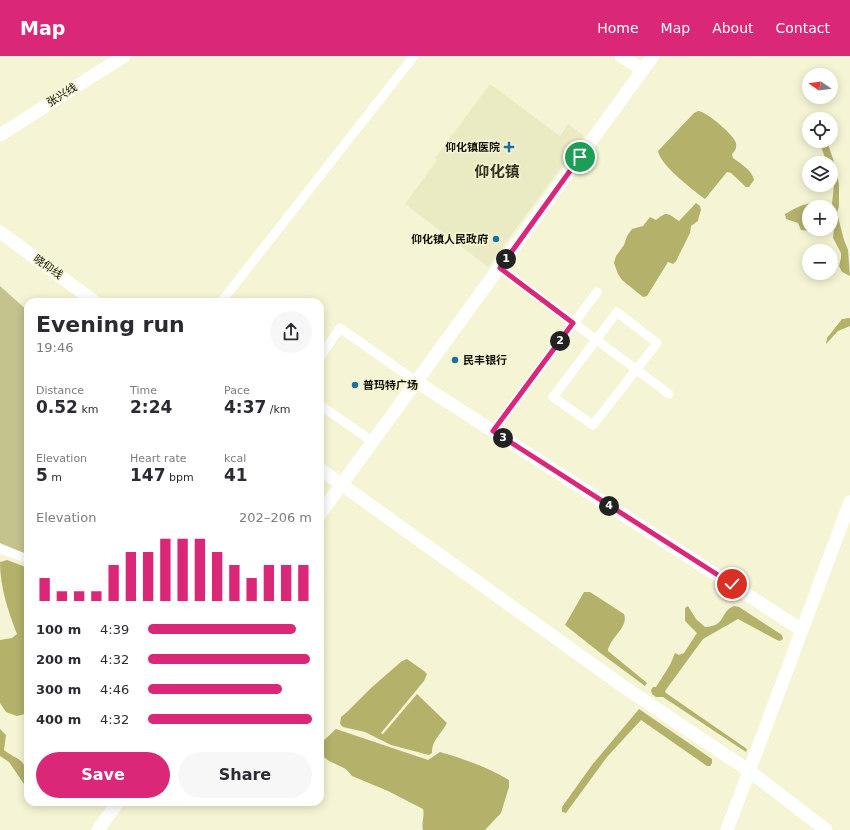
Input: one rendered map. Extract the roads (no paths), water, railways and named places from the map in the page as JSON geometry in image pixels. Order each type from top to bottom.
[{"type":"street","name":"张兴线","points":[[0,135],[124,56]]},
{"type":"street","points":[[224,298],[414,56]]},
{"type":"street","points":[[621,56],[643,70]]},
{"type":"street","points":[[324,508],[653,56]]},
{"type":"street","name":"晓仰线","points":[[0,232],[90,298]]},
{"type":"street","points":[[500,268],[669,394]]},
{"type":"street","points":[[493,431],[597,292]]},
{"type":"street","points":[[617,312],[657,343],[636,370],[593,425],[553,398],[617,312]]},
{"type":"street","points":[[324,351],[340,328],[416,382],[802,630]]},
{"type":"street","points":[[324,408],[373,442]]},
{"type":"street","points":[[324,472],[624,687],[748,770],[826,830]]},
{"type":"street","points":[[727,830],[748,770],[850,502]]},
{"type":"street","points":[[0,548],[24,557]]},
{"type":"street","points":[[98,830],[115,806]]},
{"type":"place","name":"仰化镇医院","points":[[509,147]]},
{"type":"place","name":"仰化镇人民政府","points":[[496,239]]},
{"type":"place","name":"民丰银行","points":[[455,360]]},
{"type":"place","name":"普玛特广场","points":[[355,385]]},
{"type":"district","name":"仰化镇","points":[[497,172]]}]
